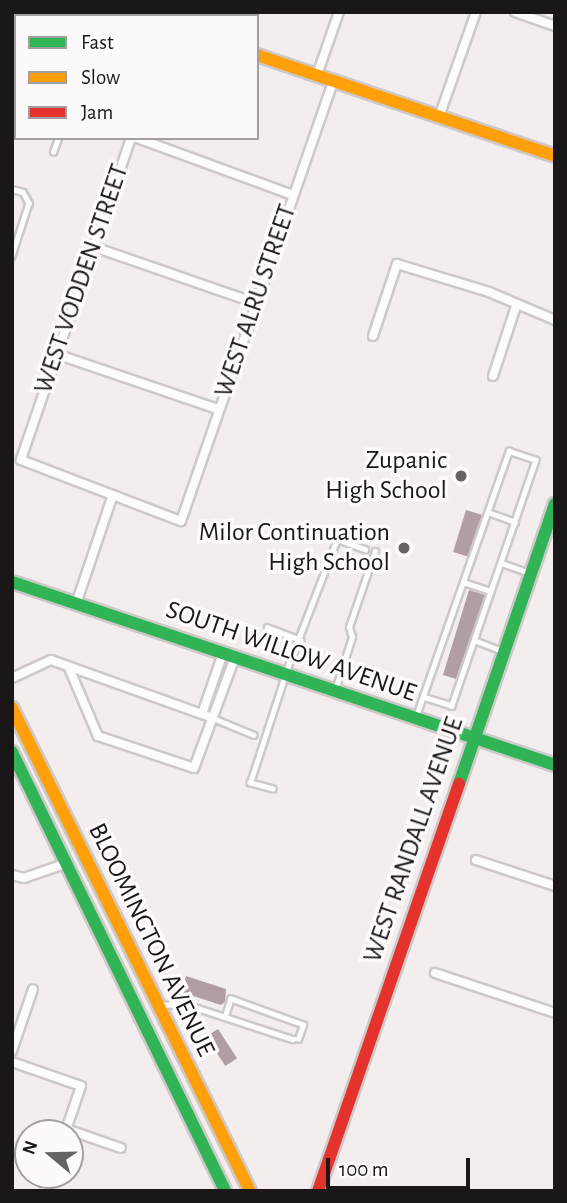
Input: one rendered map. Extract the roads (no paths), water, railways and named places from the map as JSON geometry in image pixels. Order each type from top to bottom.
[{"type":"main road","points":[[259,56],[555,156]]},
{"type":"main road","name":"WEST RANDALL AVENUE","points":[[318,1191],[530,573],[552,522],[555,504]]},
{"type":"main road","name":"SOUTH WILLOW AVENUE","points":[[12,582],[555,765]]},
{"type":"main road","name":"BLOOMINGTON AVENUE","points":[[12,708],[250,1191]]},
{"type":"main road","name":"BLOOMINGTON AVENUE","points":[[12,752],[225,1191]]},
{"type":"street","points":[[317,75],[339,12]]},
{"type":"street","points":[[439,117],[476,12]]},
{"type":"street","points":[[515,12],[555,26]]},
{"type":"street","name":"WEST ALRU STREET","points":[[114,495],[181,521],[333,81]]},
{"type":"street","name":"WEST VODDEN STREET","points":[[114,495],[21,460],[130,140]]},
{"type":"street","points":[[142,140],[293,195]]},
{"type":"street","points":[[94,247],[256,303]]},
{"type":"street","points":[[373,336],[397,264],[489,292],[516,306],[555,320]]},
{"type":"street","points":[[493,376],[516,306]]},
{"type":"street","points":[[56,354],[218,409]]},
{"type":"street","points":[[76,604],[114,495]]},
{"type":"street","points":[[202,714],[229,655]]},
{"type":"street","points":[[69,668],[99,736],[106,741],[194,768],[213,719],[229,655]]},
{"type":"street","points":[[12,678],[51,660],[213,719]]},
{"type":"street","points":[[476,860],[555,886]]},
{"type":"street","points":[[12,875],[24,878],[67,863]]},
{"type":"street","points":[[435,973],[555,1013]]},
{"type":"street","points":[[12,1051],[33,989]]},
{"type":"street","points":[[12,1062],[81,1086],[70,1119]]},
{"type":"street","points":[[84,1137],[121,1148]]},
{"type":"lane","points":[[53,152],[57,140]]},
{"type":"lane","points":[[12,189],[23,192],[29,203],[12,256]]},
{"type":"lane","points":[[416,718],[423,697],[463,582],[488,512],[509,450],[536,460],[452,706],[423,697]]},
{"type":"lane","points":[[488,512],[515,522]]},
{"type":"lane","points":[[273,789],[250,783],[286,674],[337,539],[365,549]]},
{"type":"lane","points":[[335,691],[352,637],[349,627],[376,551]]},
{"type":"lane","points":[[501,563],[530,573]]},
{"type":"lane","points":[[463,582],[491,591]]},
{"type":"lane","points":[[267,627],[301,639]]},
{"type":"lane","points":[[474,640],[503,651]]},
{"type":"lane","points":[[213,719],[254,735]]},
{"type":"lane","points":[[158,1005],[185,1004],[292,1039],[298,1039],[303,1025],[231,999],[225,1017]]},
{"type":"place","name":"Zupanic High School","points":[[461,476]]},
{"type":"place","name":"Milor Continuation High School","points":[[404,548]]}]
